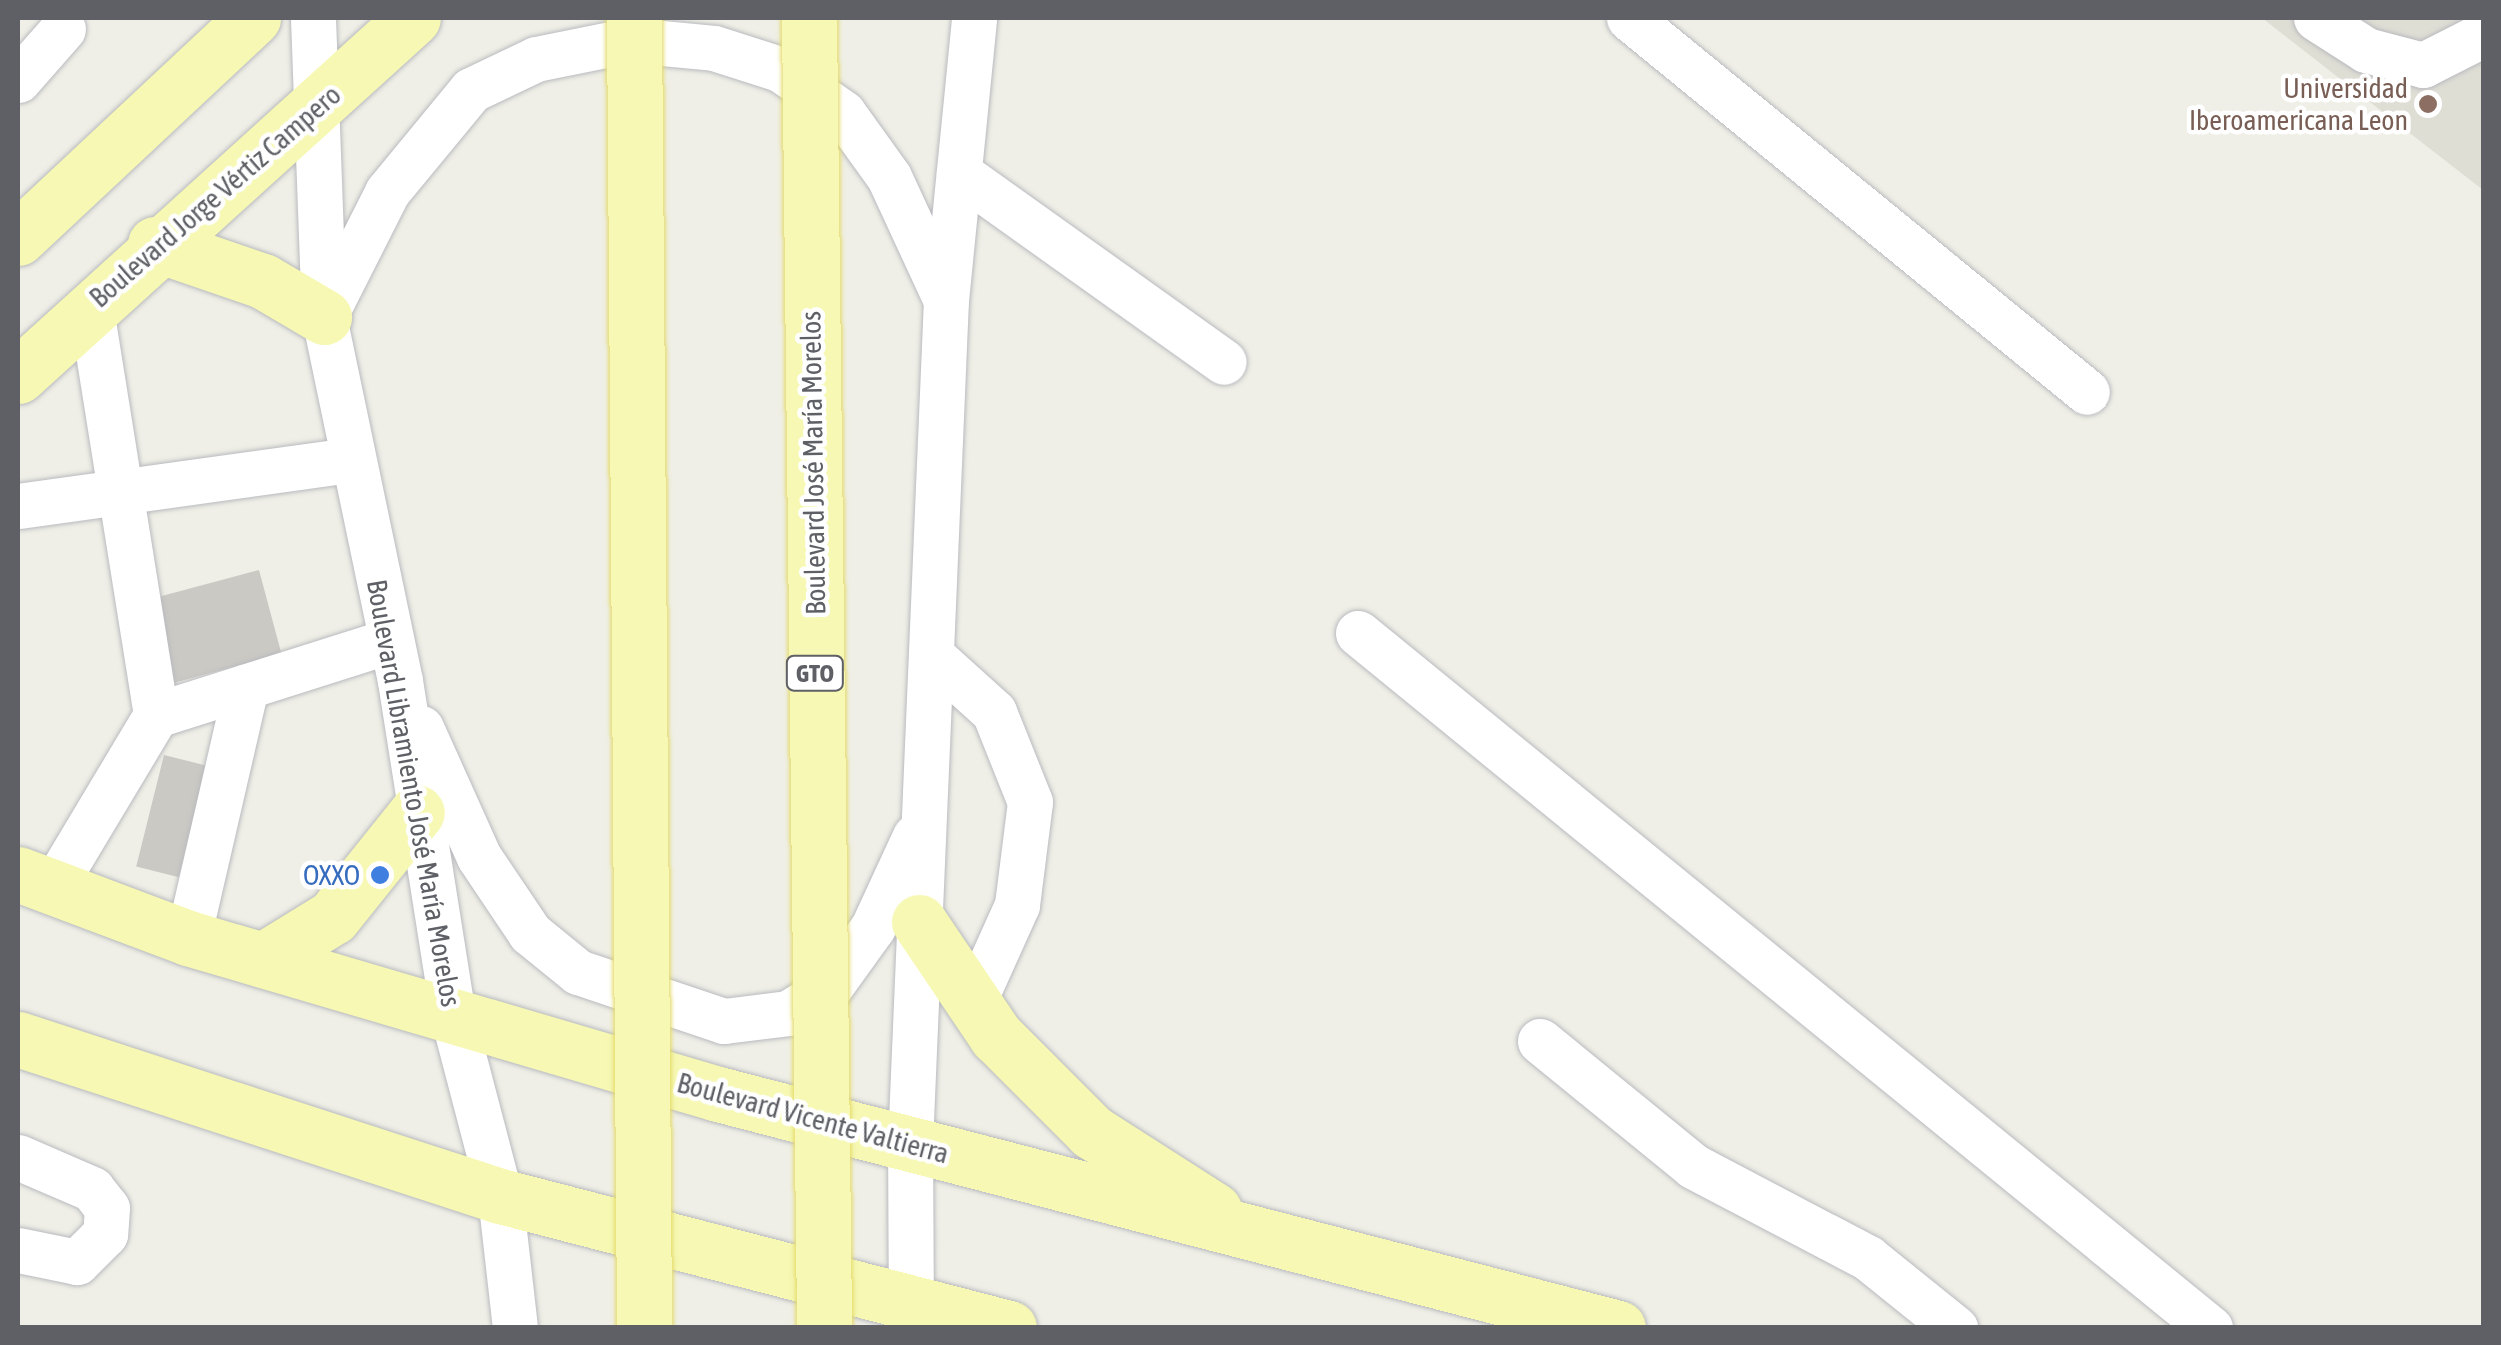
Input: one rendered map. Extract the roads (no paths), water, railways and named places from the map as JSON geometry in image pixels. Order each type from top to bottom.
[{"type":"main road","points":[[122,135],[208,18]]},
{"type":"main road","points":[[18,238],[122,135],[253,18]]},
{"type":"main road","name":"Boulevard Jorge Vértiz Campero","points":[[18,376],[155,244],[313,111],[413,18]]},
{"type":"main road","points":[[634,18],[644,1328]]},
{"type":"main road","name":"Boulevard José María Morelos","points":[[809,18],[824,1328]]},
{"type":"main road","points":[[155,244],[263,281],[324,317]]},
{"type":"main road","points":[[263,960],[333,918],[417,812]]},
{"type":"main road","name":"Boulevard Vicente Valtierra","points":[[35,880],[188,938],[454,1017],[1258,1238],[1618,1328]]},
{"type":"main road","points":[[919,922],[972,1005],[1092,1132],[1258,1238]]},
{"type":"main road","points":[[18,1039],[500,1196],[911,1315],[1009,1328]]},
{"type":"street","name":"Boulevard Libramiento José María Morelos","points":[[313,18],[313,111],[324,317],[394,661],[454,1017],[500,1196],[515,1328]]},
{"type":"street","points":[[911,1315],[910,1144],[946,300],[974,18]]},
{"type":"street","points":[[1628,18],[2087,392]]},
{"type":"street","points":[[2316,18],[2366,50],[2423,65],[2484,34]]},
{"type":"street","points":[[18,80],[63,29]]},
{"type":"street","points":[[324,317],[396,179],[470,90],[536,59],[630,40],[714,48],[780,69],[842,113],[888,176],[946,300]]},
{"type":"street","points":[[959,173],[1224,362]]},
{"type":"street","points":[[90,305],[124,494],[156,714]]},
{"type":"street","points":[[18,506],[351,460]]},
{"type":"street","points":[[1358,632],[2210,1328]]},
{"type":"street","points":[[931,655],[994,712],[1030,802],[1017,905],[972,1005]]},
{"type":"street","points":[[35,880],[156,714],[246,686],[394,661],[479,857],[530,933],[578,972],[724,1021],[788,1013],[830,986],[873,927],[927,809]]},
{"type":"street","points":[[188,938],[246,686]]},
{"type":"street","points":[[1540,1042],[1693,1166],[1868,1258],[1955,1328]]},
{"type":"street","points":[[18,1157],[92,1189],[107,1208],[105,1234],[77,1262],[18,1250]]},
{"type":"place","name":"Universidad Iberoamericana Leon","points":[[2428,104]]},
{"type":"place","name":"OXXO","points":[[380,875]]}]
